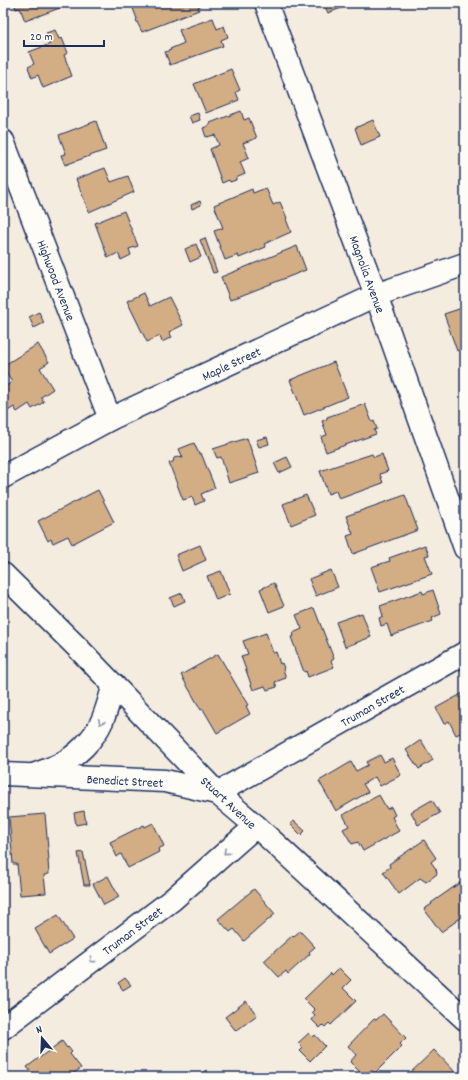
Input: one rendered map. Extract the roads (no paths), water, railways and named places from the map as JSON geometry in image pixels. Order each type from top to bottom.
[{"type":"street","name":"Magnolia Avenue","points":[[266,3],[376,295],[465,548]]},
{"type":"street","name":"Highwood Avenue","points":[[3,141],[110,419]]},
{"type":"street","name":"Maple Street","points":[[3,477],[110,419],[376,295],[465,264]]},
{"type":"street","name":"Stuart Avenue","points":[[3,574],[76,646],[217,793],[256,826],[465,1019]]},
{"type":"street","name":"Truman Street","points":[[217,793],[465,653]]},
{"type":"street","name":"Benedict Street","points":[[32,776],[60,764],[72,756],[96,733],[103,720],[114,685]]},
{"type":"street","name":"Benedict Street","points":[[3,774],[164,781],[217,793]]},
{"type":"street","name":"Truman Street","points":[[3,1028],[172,900],[256,826]]}]
